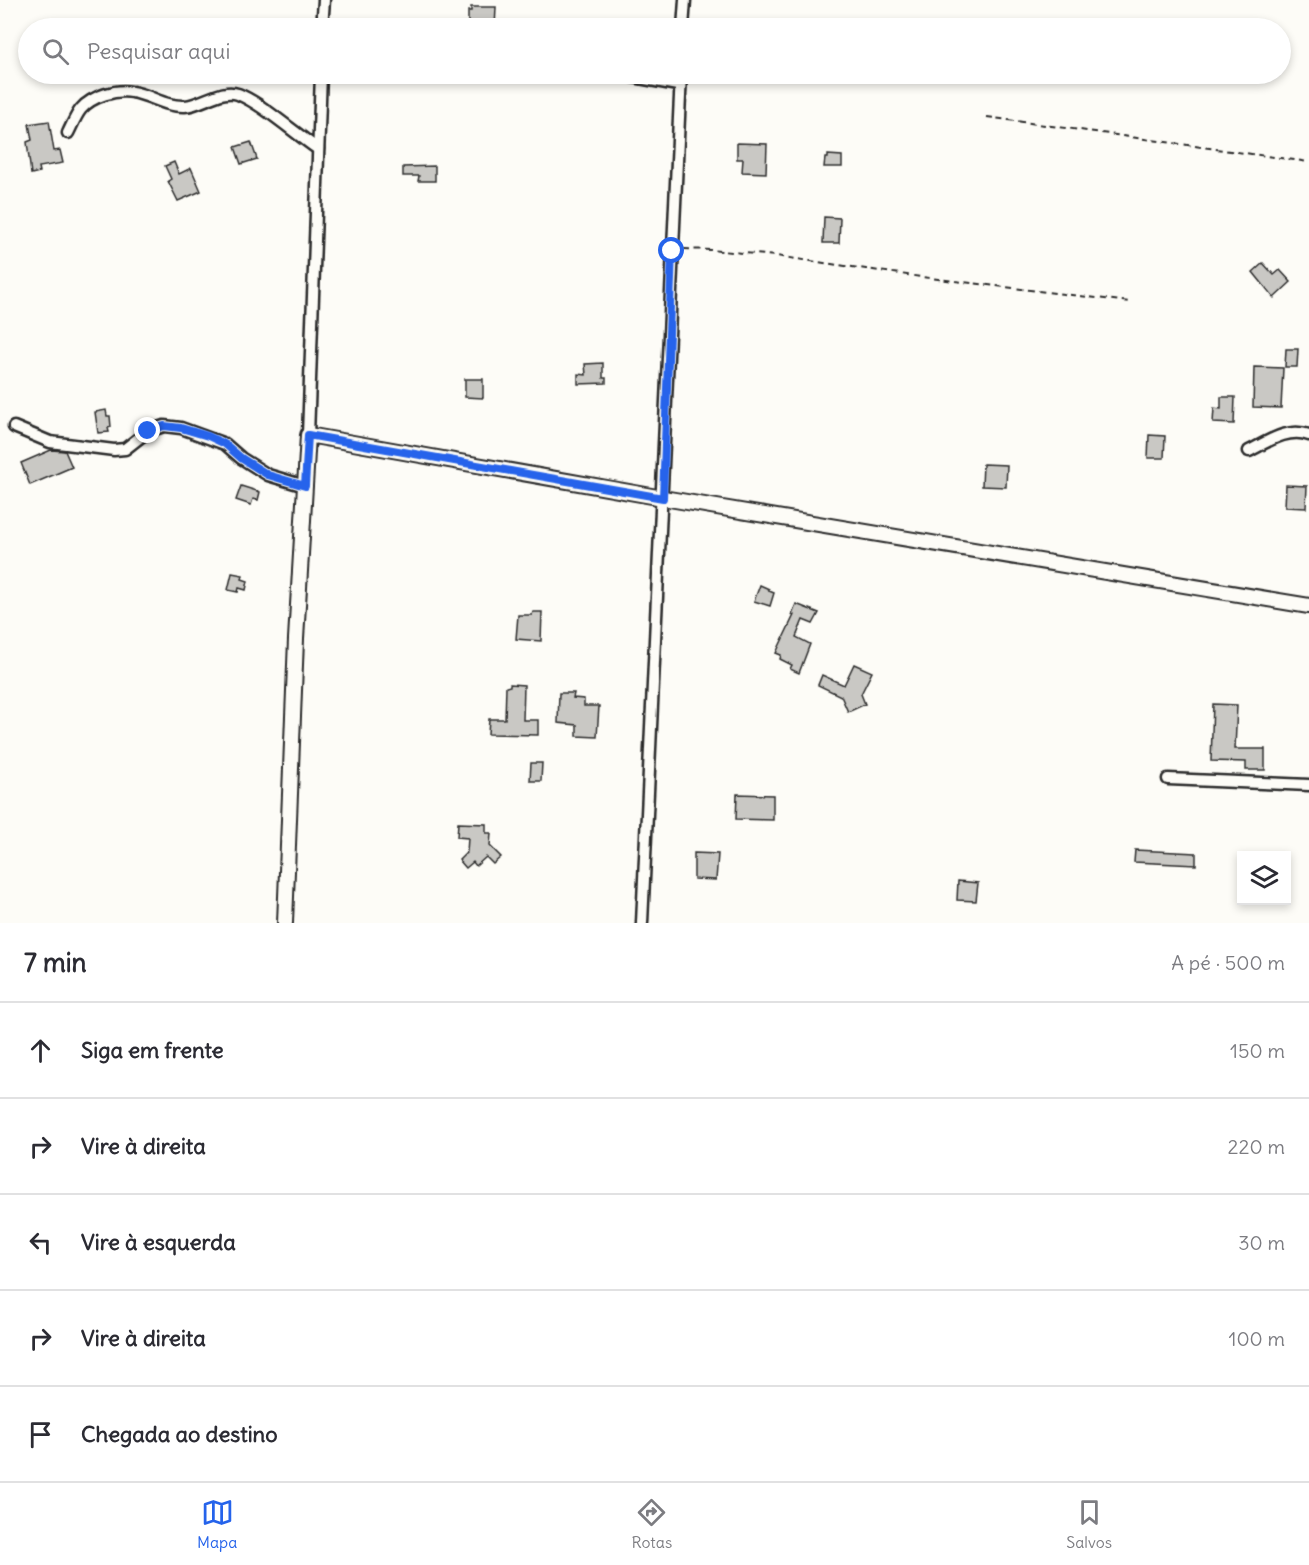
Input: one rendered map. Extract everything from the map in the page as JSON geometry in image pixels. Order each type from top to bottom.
[{"type":"street","points":[[323,18],[324,0]]},
{"type":"street","points":[[684,18],[685,0]]},
{"type":"street","points":[[285,923],[296,639],[308,435],[321,84]]},
{"type":"street","points":[[642,923],[680,84]]},
{"type":"street","points":[[68,133],[81,109],[90,101],[119,91],[133,92],[164,104],[182,106],[194,105],[228,92],[258,105],[318,149]]},
{"type":"street","points":[[14,427],[50,442],[114,450],[125,449],[148,431],[164,426],[181,428],[225,444],[241,458],[268,475],[305,486]]},
{"type":"street","points":[[1249,451],[1280,435],[1293,432],[1309,435]]},
{"type":"street","points":[[308,435],[663,498],[1309,606]]},
{"type":"street","points":[[1168,779],[1309,784]]},
{"type":"lane","points":[[662,84],[680,87]]},
{"type":"path","points":[[987,117],[1309,162]]},
{"type":"path","points":[[672,251],[711,250],[776,256],[1130,302]]},
{"type":"building","points":[[471,7],[496,7],[495,18],[468,18],[468,11],[471,11]]},
{"type":"building","points":[[49,121],[54,151],[60,150],[63,163],[39,167],[40,172],[31,174],[27,142],[32,140],[29,124]]},
{"type":"building","points":[[251,142],[257,159],[241,164],[235,147]]},
{"type":"building","points":[[737,143],[767,144],[766,173],[742,172],[743,159],[737,159]]},
{"type":"building","points":[[828,155],[842,156],[842,167],[824,167],[825,158],[828,158]]},
{"type":"building","points":[[174,162],[179,174],[191,168],[201,191],[178,201],[168,181],[171,179],[165,166]]},
{"type":"building","points":[[435,166],[435,181],[418,181],[419,176],[403,176],[403,167]]},
{"type":"building","points":[[824,217],[840,218],[839,243],[823,243]]},
{"type":"building","points":[[1263,263],[1274,275],[1280,270],[1291,282],[1274,298],[1253,272]]},
{"type":"building","points":[[1286,349],[1298,349],[1297,367],[1285,367]]},
{"type":"building","points":[[603,363],[603,378],[606,378],[606,383],[578,384],[578,374],[586,375],[585,364]]},
{"type":"building","points":[[1254,367],[1283,368],[1281,408],[1253,407]]},
{"type":"building","points":[[465,379],[483,379],[483,398],[465,397]]},
{"type":"building","points":[[1221,397],[1235,397],[1234,424],[1213,423],[1214,408],[1221,409]]},
{"type":"building","points":[[106,410],[107,416],[110,416],[111,427],[108,428],[109,432],[98,433],[95,412]]},
{"type":"building","points":[[1149,435],[1165,436],[1164,458],[1148,458]]},
{"type":"building","points":[[51,450],[65,451],[72,467],[30,485],[21,463]]},
{"type":"building","points":[[983,464],[1007,465],[1006,487],[982,486]]},
{"type":"building","points":[[1286,485],[1307,486],[1306,508],[1285,507]]},
{"type":"building","points":[[241,486],[260,492],[258,500],[253,499],[251,505],[236,500]]},
{"type":"building","points":[[232,573],[243,575],[242,579],[248,581],[246,590],[239,588],[238,592],[228,590]]},
{"type":"building","points":[[760,585],[774,593],[770,606],[754,601]]},
{"type":"building","points":[[796,604],[819,613],[813,624],[803,620],[796,637],[810,644],[799,673],[790,669],[792,665],[780,659],[781,655],[776,653],[794,615],[792,614]]},
{"type":"building","points":[[533,612],[542,612],[541,641],[516,639],[518,615],[532,615]]},
{"type":"building","points":[[854,664],[872,672],[861,694],[865,704],[848,712],[841,696],[818,685],[822,675],[844,685]]},
{"type":"building","points":[[510,684],[524,685],[523,720],[538,720],[538,735],[488,734],[489,719],[505,719],[506,687]]},
{"type":"building","points":[[559,693],[574,693],[573,698],[584,699],[584,706],[599,706],[597,737],[577,736],[577,725],[558,723]]},
{"type":"building","points":[[1213,704],[1237,705],[1235,749],[1265,749],[1265,770],[1246,770],[1246,762],[1211,761]]},
{"type":"building","points":[[531,763],[542,763],[541,781],[530,781]]},
{"type":"building","points":[[737,794],[773,795],[773,820],[736,819]]},
{"type":"building","points":[[458,823],[486,824],[486,833],[491,833],[490,846],[501,857],[493,864],[486,857],[476,866],[473,862],[466,868],[459,860],[467,852],[468,838],[457,837]]},
{"type":"building","points":[[1135,850],[1196,853],[1196,865],[1134,862]]},
{"type":"building","points":[[694,853],[718,854],[716,880],[694,879]]},
{"type":"building","points":[[958,881],[978,883],[976,901],[957,900]]},
{"type":"route","points":[[148,431],[164,426],[181,428],[208,436],[225,444],[241,458],[268,475],[305,486],[308,435],[663,498],[672,251]]}]
